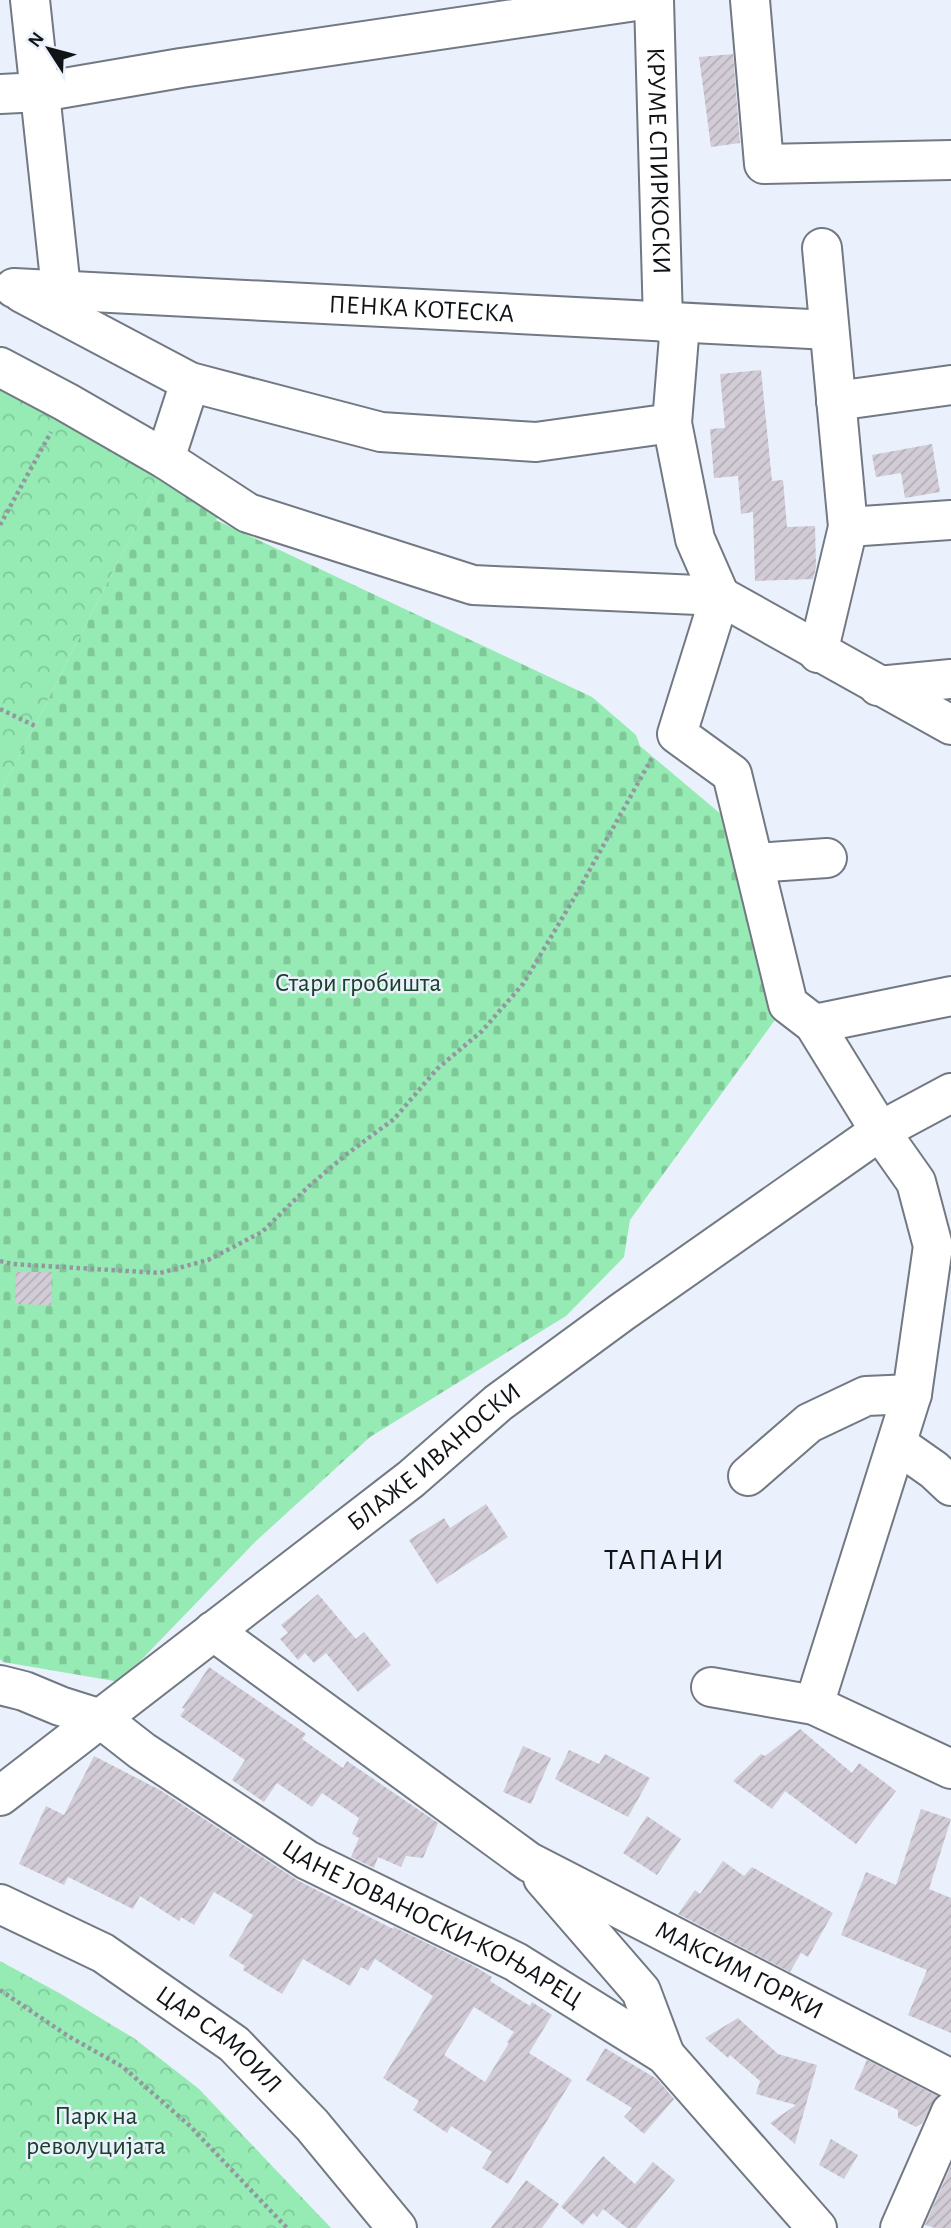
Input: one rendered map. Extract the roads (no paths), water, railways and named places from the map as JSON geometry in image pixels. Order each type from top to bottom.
[{"type":"street","points":[[30,0],[41,92],[57,299]]},
{"type":"street","points":[[0,94],[41,92],[181,68],[643,0]]},
{"type":"street","name":"КРУМЕ СПИРКОСКИ","points":[[654,0],[672,323],[672,422],[695,539],[720,596]]},
{"type":"street","points":[[750,0],[764,164],[951,160]]},
{"type":"street","points":[[818,653],[848,527],[821,248]]},
{"type":"street","name":"ПЕНКА КОТЕСКА","points":[[7,286],[57,299],[830,330]]},
{"type":"street","name":"ПЕНКА КОТЕСКА","points":[[57,299],[190,382],[381,432],[536,442],[672,422]]},
{"type":"street","points":[[0,367],[165,459],[248,513],[473,585],[720,596],[951,725]]},
{"type":"street","points":[[165,459],[190,382]]},
{"type":"street","points":[[836,401],[951,385]]},
{"type":"street","points":[[848,527],[951,520]]},
{"type":"street","points":[[720,596],[677,734],[732,774],[788,1004],[814,1024],[916,1182],[933,1246],[912,1394],[814,1705]]},
{"type":"street","points":[[878,686],[951,680]]},
{"type":"street","points":[[754,863],[827,858]]},
{"type":"street","points":[[814,1024],[951,996]]},
{"type":"street","name":"БЛАЖЕ ИВАНОСКИ","points":[[0,1796],[411,1479],[498,1403],[880,1130],[951,1093]]},
{"type":"street","points":[[748,1476],[809,1423],[866,1396],[912,1394]]},
{"type":"street","points":[[897,1444],[934,1470],[951,1486]]},
{"type":"street","name":"МАКСИМ ГОРКИ","points":[[212,1631],[529,1862],[951,2079]]},
{"type":"street","points":[[0,1659],[12,1688]]},
{"type":"street","points":[[711,1687],[814,1705],[951,1769]]},
{"type":"street","name":"ЦАНЕ ЈОВАНОСКИ-КОЊАРЕЦ","points":[[12,1688],[101,1720],[142,1751],[307,1860],[516,1962],[665,2055],[817,2228]]},
{"type":"street","name":"МАКСИМ ГОРКИ","points":[[529,1862],[641,1991],[665,2055]]},
{"type":"street","name":"ЦАР САМОИЛ","points":[[0,1904],[103,1954],[234,2044],[312,2125],[397,2228]]},
{"type":"street","points":[[900,2228],[951,2112]]},
{"type":"district","name":"ТАПАНИ","points":[[665,1560]]},
{"type":"park label","name":"Стари гробишта","points":[[358,983]]},
{"type":"park label","name":"Парк на револуцијата","points":[[96,2131]]}]
